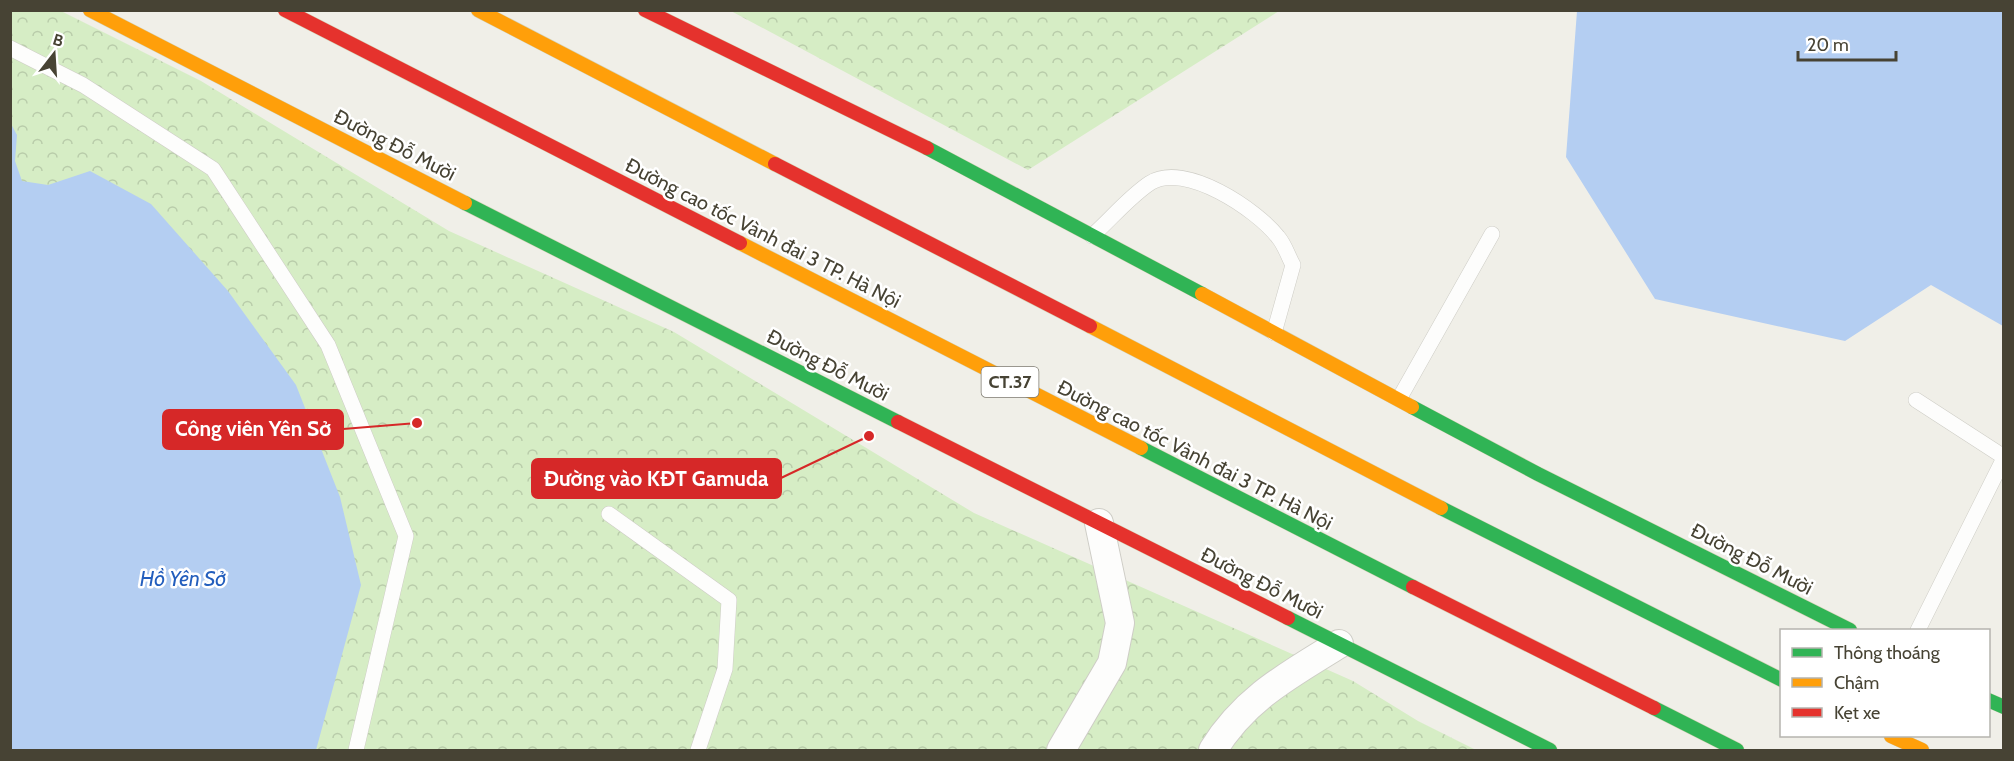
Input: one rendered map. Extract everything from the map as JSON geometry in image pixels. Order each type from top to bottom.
[{"type":"main road","name":"Đường Đỗ Mười","points":[[90,10],[1550,750]]},
{"type":"main road","name":"Đường cao tốc Vành đai 3 TP. Hà Nội","points":[[285,10],[1357,559],[1737,750]]},
{"type":"main road","points":[[478,10],[1385,480],[1780,679]]},
{"type":"main road","name":"Đường Đỗ Mười","points":[[645,10],[945,157],[1538,474],[1848,629]]},
{"type":"main road","points":[[1990,700],[2004,707]]},
{"type":"main road","points":[[1895,737],[1922,750]]},
{"type":"street","points":[[1061,750],[1112,663],[1120,623],[1099,523]]},
{"type":"street","points":[[1213,750],[1225,730],[1268,687],[1339,644]]},
{"type":"lane","points":[[10,48],[83,86],[213,169],[328,345],[406,536],[356,750]]},
{"type":"lane","points":[[1092,236],[1152,182],[1174,178],[1206,184],[1254,213],[1279,238],[1293,266],[1274,333]]},
{"type":"lane","points":[[1399,399],[1492,234]]},
{"type":"lane","points":[[1916,400],[2004,457],[1918,629]]},
{"type":"lane","points":[[609,514],[729,600],[725,669],[698,750]]},
{"type":"green space","points":[[10,11],[61,11],[201,81],[449,231],[674,332],[974,513],[1353,681],[1418,721],[1476,750],[11,750]]},
{"type":"green space","points":[[731,11],[1279,11],[1028,170]]},
{"type":"water","points":[[1577,11],[2003,11],[2003,326],[1931,285],[1845,341],[1655,299],[1566,157]]},
{"type":"water","name":"Hồ Yên Sở","points":[[10,122],[17,135],[15,161],[22,181],[48,185],[90,171],[151,204],[228,291],[296,385],[340,497],[361,585],[316,750],[11,750]]},
{"type":"traffic: fast","points":[[927,148],[1202,294]]},
{"type":"traffic: fast","points":[[465,203],[898,422]]},
{"type":"traffic: fast","points":[[1412,407],[1538,474],[1848,629]]},
{"type":"traffic: fast","points":[[1141,448],[1413,587]]},
{"type":"traffic: fast","points":[[1441,508],[1780,679]]},
{"type":"traffic: fast","points":[[1288,618],[1550,750]]},
{"type":"traffic: fast","points":[[1990,701],[2004,707]]},
{"type":"traffic: fast","points":[[1654,708],[1737,750]]},
{"type":"traffic: slow","points":[[90,10],[465,203]]},
{"type":"traffic: slow","points":[[478,10],[775,164]]},
{"type":"traffic: slow","points":[[740,243],[1141,448]]},
{"type":"traffic: slow","points":[[1202,294],[1412,407]]},
{"type":"traffic: slow","points":[[1090,326],[1441,508]]},
{"type":"traffic: slow","points":[[1893,737],[1922,750]]},
{"type":"traffic: jam","points":[[285,10],[740,243]]},
{"type":"traffic: jam","points":[[645,10],[927,148]]},
{"type":"traffic: jam","points":[[775,164],[1090,326]]},
{"type":"traffic: jam","points":[[898,422],[1288,618]]},
{"type":"traffic: jam","points":[[1413,587],[1654,708]]},
{"type":"place","name":"Công viên Yên Sở","points":[[417,423]]},
{"type":"place","name":"Đường vào KĐT Gamuda","points":[[869,436]]}]
